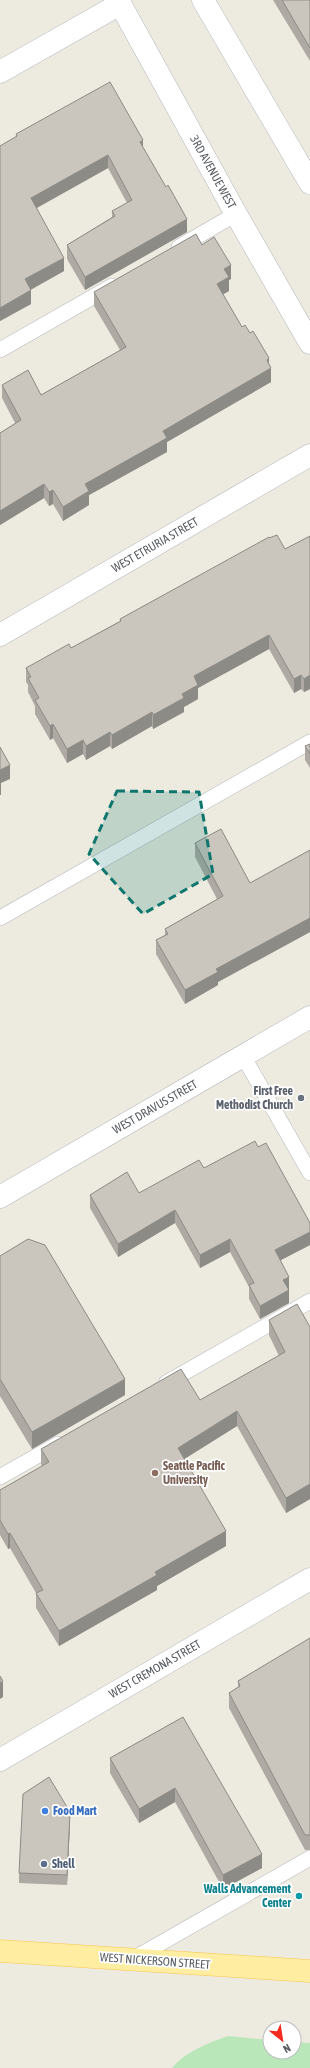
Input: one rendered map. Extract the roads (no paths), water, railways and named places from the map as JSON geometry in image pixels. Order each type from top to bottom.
[{"type":"main road","name":"WEST NICKERSON STREET","points":[[0,1951],[310,1971]]},
{"type":"street","points":[[203,0],[310,183]]},
{"type":"street","points":[[0,72],[119,2]]},
{"type":"street","name":"3RD AVENUE WEST","points":[[119,2],[236,214],[310,343]]},
{"type":"street","name":"WEST ETRURIA STREET","points":[[0,635],[310,454]]},
{"type":"street","name":"WEST DRAVUS STREET","points":[[0,1197],[310,1017]]},
{"type":"street","name":"WEST CREMONA STREET","points":[[0,1760],[310,1579]]},
{"type":"lane","points":[[168,253],[236,214]]},
{"type":"lane","points":[[0,350],[121,280]]},
{"type":"lane","points":[[0,918],[310,742]]},
{"type":"lane","points":[[243,1056],[310,1173]]},
{"type":"lane","points":[[152,1391],[310,1301]]},
{"type":"lane","points":[[0,1477],[69,1438]]},
{"type":"lane","points":[[133,1959],[310,1858]]},
{"type":"place","name":"First Free Methodist Church","points":[[301,1098]]},
{"type":"place","name":"Seattle Pacific University","points":[[155,1473]]},
{"type":"place","name":"Food Mart","points":[[45,1811]]},
{"type":"place","name":"Shell","points":[[44,1864]]},
{"type":"place","name":"Walls Advancement Center","points":[[299,1896]]}]
